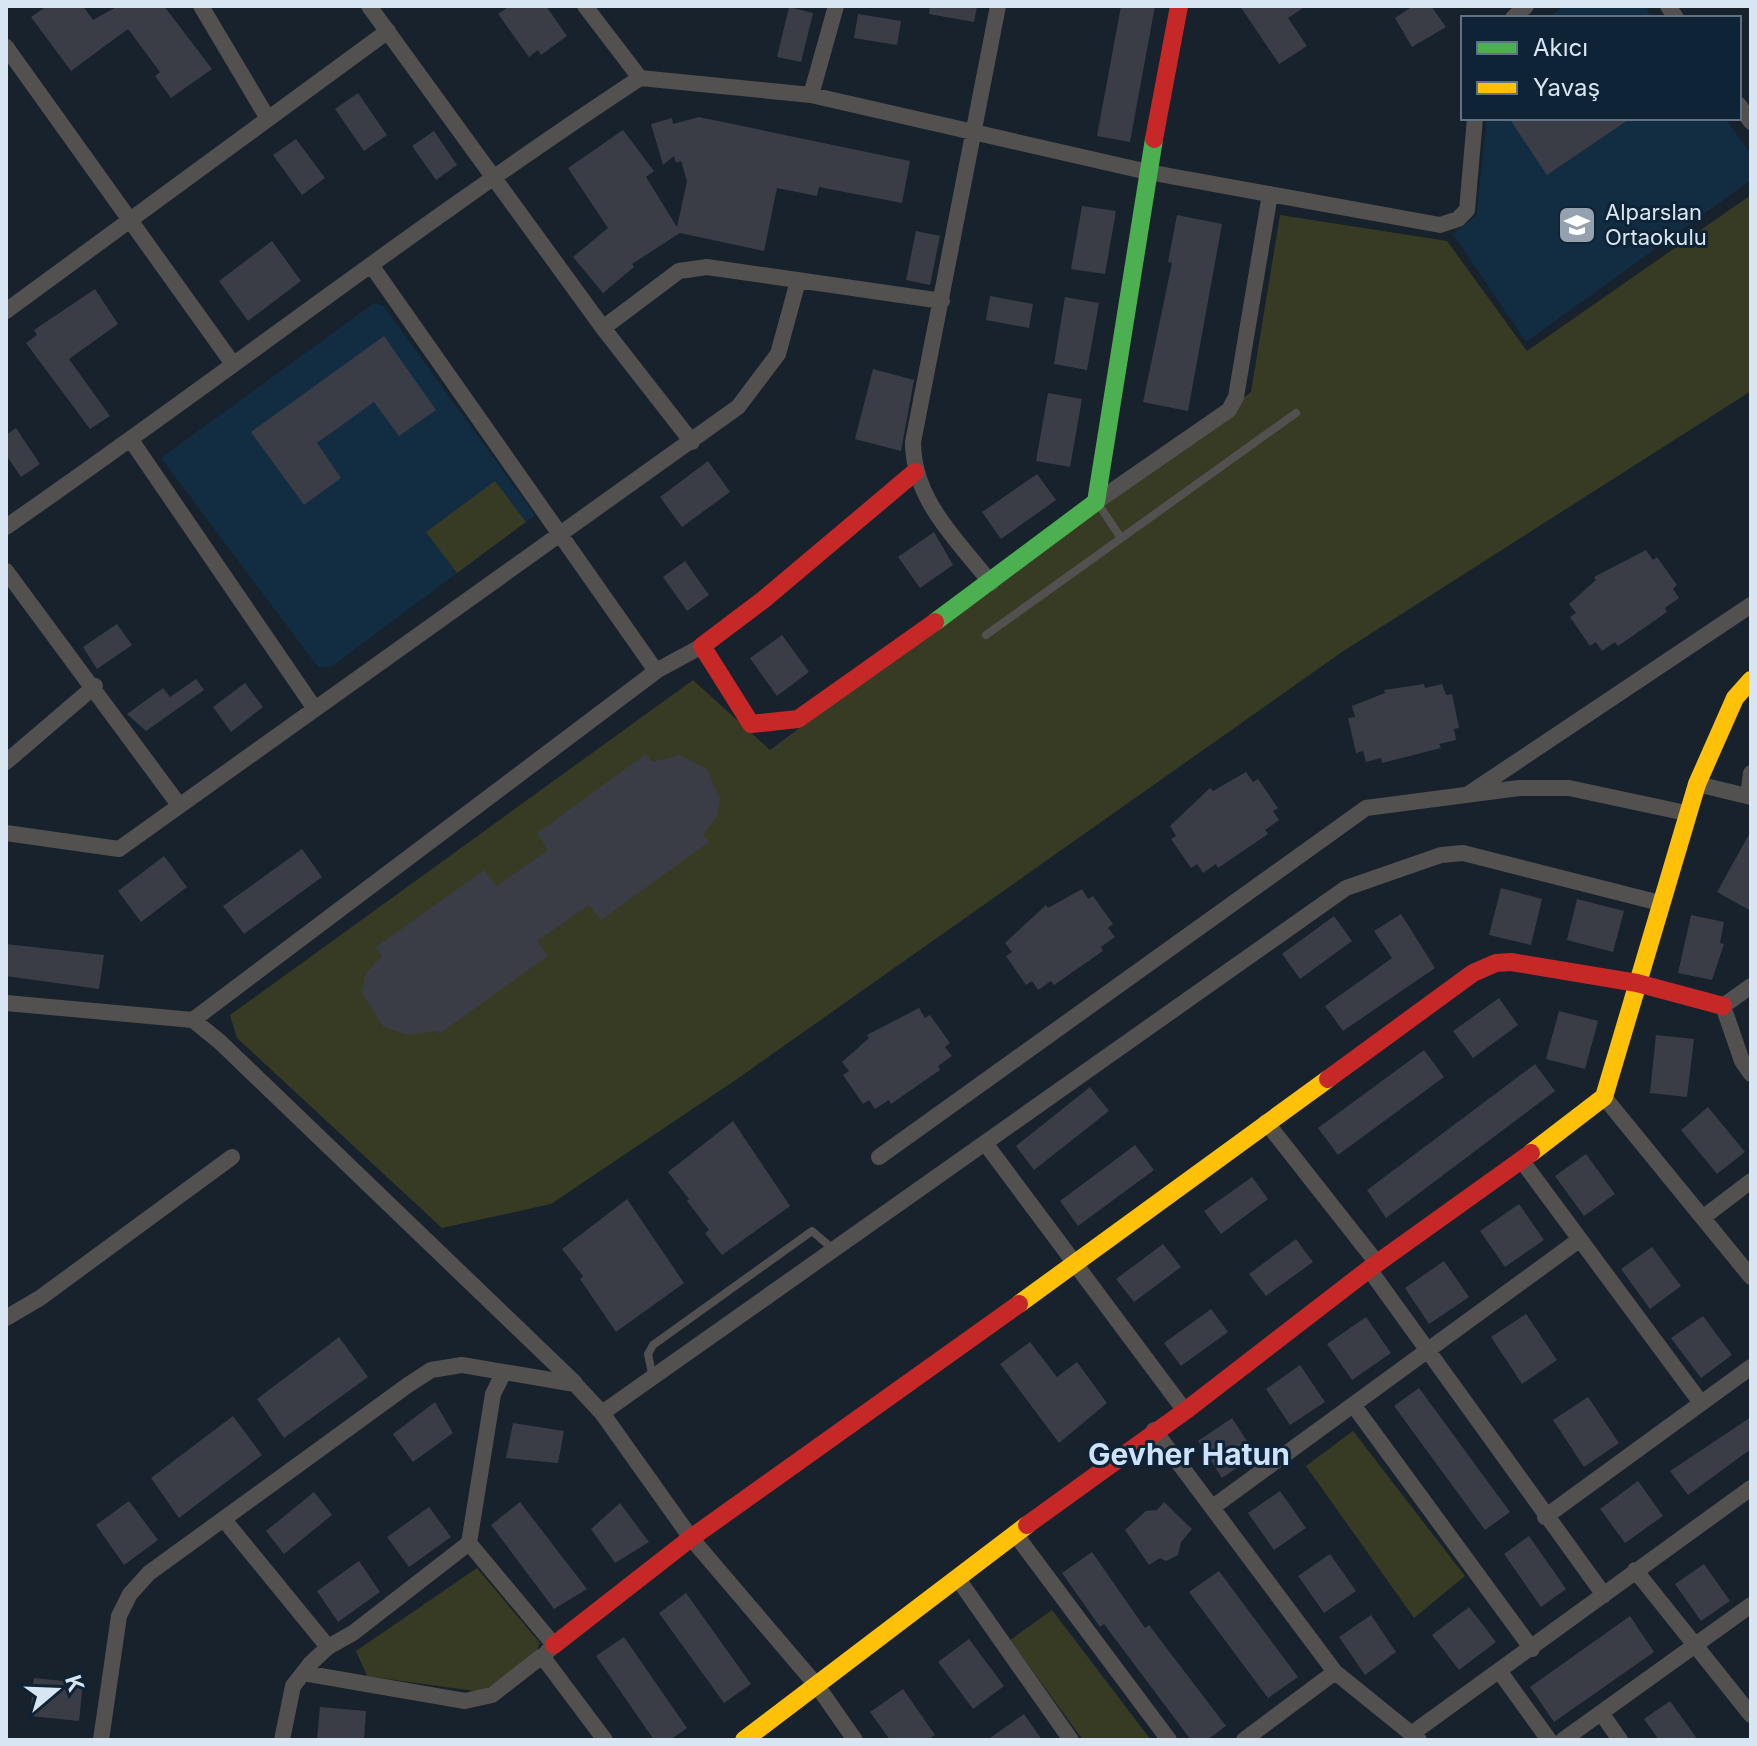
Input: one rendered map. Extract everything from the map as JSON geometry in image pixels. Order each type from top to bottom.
[{"type":"street","points":[[369,6],[603,328],[692,442]]},
{"type":"street","points":[[585,6],[640,78]]},
{"type":"street","points":[[811,95],[836,6]]},
{"type":"street","points":[[991,583],[935,514],[915,472],[913,442],[998,6]]},
{"type":"street","points":[[1096,502],[1148,172],[1179,6]]},
{"type":"street","points":[[203,7],[267,117]]},
{"type":"street","points":[[6,311],[388,31]]},
{"type":"street","points":[[6,47],[233,364]]},
{"type":"street","points":[[6,527],[131,440],[491,176],[640,78],[811,95],[1148,172],[1440,225],[1458,219],[1467,210],[1475,120]]},
{"type":"street","points":[[702,646],[751,724],[798,719],[991,583],[1096,502],[1229,410],[1236,397],[1270,194]]},
{"type":"street","points":[[371,265],[557,535],[656,671],[659,669]]},
{"type":"street","points":[[603,328],[679,271],[707,267],[942,301]]},
{"type":"street","points":[[6,833],[119,849],[738,407],[778,354],[798,281]]},
{"type":"street","points":[[131,440],[315,709]]},
{"type":"street","points":[[193,1020],[659,669],[702,646],[763,600],[915,472]]},
{"type":"street","points":[[6,571],[95,686],[179,805]]},
{"type":"street","points":[[1463,797],[1751,605]]},
{"type":"street","points":[[744,1740],[1154,1430],[1185,1411],[1373,1266],[1522,1161],[1604,1097],[1686,813],[1735,698],[1751,680]]},
{"type":"street","points":[[6,762],[95,686]]},
{"type":"street","points":[[1697,784],[1749,796],[1751,773]]},
{"type":"street","points":[[879,1157],[1366,808],[1519,788],[1569,788],[1686,813]]},
{"type":"street","points":[[602,1413],[1346,888],[1441,855],[1463,853],[1660,903]]},
{"type":"street","points":[[303,1673],[465,1701],[492,1695],[691,1538],[1073,1265],[1473,973],[1496,963],[1511,962],[1637,983],[1723,1006]]},
{"type":"street","points":[[1723,1006],[1751,986]]},
{"type":"street","points":[[6,1003],[193,1020],[602,1413],[691,1538],[818,1687],[855,1740]]},
{"type":"street","points":[[1723,1006],[1742,1061],[1751,1074]]},
{"type":"street","points":[[1604,1097],[1705,1216],[1751,1277]]},
{"type":"street","points":[[1266,1122],[1373,1266],[1428,1351],[1604,1595]]},
{"type":"street","points":[[985,1143],[1073,1265],[1185,1411]]},
{"type":"street","points":[[6,1318],[40,1298],[232,1157]]},
{"type":"street","points":[[1522,1161],[1701,1403]]},
{"type":"street","points":[[1705,1216],[1751,1181]]},
{"type":"street","points":[[1213,1507],[1579,1240]]},
{"type":"street","points":[[101,1740],[119,1616],[130,1594],[149,1573],[431,1370],[462,1365],[575,1384]]},
{"type":"street","points":[[1545,1517],[1751,1367]]},
{"type":"street","points":[[282,1740],[293,1686],[303,1673],[328,1647],[353,1633],[469,1543],[493,1394],[504,1372]]},
{"type":"street","points":[[1354,1406],[1532,1649]]},
{"type":"street","points":[[1154,1430],[1335,1672],[1416,1736],[1635,1570],[1751,1488]]},
{"type":"street","points":[[225,1521],[328,1647]]},
{"type":"street","points":[[1016,1535],[1169,1740]]},
{"type":"street","points":[[469,1543],[548,1650],[605,1740]]},
{"type":"street","points":[[1635,1570],[1751,1715]]},
{"type":"street","points":[[958,1579],[1071,1740]]},
{"type":"street","points":[[1563,1740],[1751,1605]]},
{"type":"street","points":[[1244,1740],[1335,1672]]},
{"type":"street","points":[[1500,1672],[1549,1740]]},
{"type":"street","points":[[1602,1714],[1620,1740]]},
{"type":"lane","points":[[986,635],[1296,413]]},
{"type":"lane","points":[[1096,502],[1121,538]]},
{"type":"lane","points":[[653,1378],[648,1354],[653,1345],[812,1231],[834,1250]]},
{"type":"shaded area","points":[[1563,6],[1645,6],[1652,16],[1551,16]]},
{"type":"shaded area","name":"Alparslan Ortaokulu","points":[[1487,120],[1726,120],[1751,154],[1751,180],[1526,342],[1453,234],[1476,216]]},
{"type":"shaded area","points":[[374,303],[383,305],[535,515],[331,667],[318,667],[161,458]]},
{"type":"green space","points":[[1751,195],[1751,391],[1342,652],[737,1079],[551,1204],[442,1228],[237,1038],[230,1015],[693,680],[770,750],[1251,392],[1280,215],[1447,241],[1527,351]]},
{"type":"green space","points":[[495,481],[526,522],[457,573],[426,532]]},
{"type":"green space","points":[[1353,1431],[1465,1576],[1414,1618],[1306,1466]]},
{"type":"green space","points":[[477,1568],[540,1643],[534,1657],[481,1692],[367,1676],[356,1651]]},
{"type":"green space","points":[[1052,1610],[1151,1740],[1083,1740],[1010,1640]]},
{"type":"building","points":[[47,6],[83,6],[93,20],[118,6],[164,6],[212,69],[171,98],[155,76],[160,72],[128,29],[71,71],[31,17]]},
{"type":"building","points":[[510,6],[546,6],[567,36],[541,55],[538,50],[529,57],[498,14]]},
{"type":"building","points":[[930,6],[977,6],[974,22],[929,14]]},
{"type":"building","points":[[1121,6],[1155,6],[1130,142],[1097,136]]},
{"type":"building","points":[[1240,6],[1306,6],[1288,18],[1307,46],[1279,64]]},
{"type":"building","points":[[1413,6],[1431,6],[1446,27],[1412,47],[1395,18]]},
{"type":"building","points":[[789,7],[813,13],[801,62],[777,57]]},
{"type":"building","points":[[858,14],[901,21],[897,45],[854,38]]},
{"type":"building","points":[[358,93],[387,135],[364,151],[335,109]]},
{"type":"building","points":[[699,117],[910,161],[902,203],[819,187],[817,196],[777,188],[764,251],[680,233],[632,264],[634,267],[603,293],[573,257],[608,228],[568,168],[623,130],[654,171],[646,177],[677,227],[687,181],[681,161],[676,163],[674,156],[663,165],[651,124],[672,118],[673,124]]},
{"type":"building","points":[[1510,120],[1628,120],[1547,175]]},
{"type":"building","points":[[434,131],[457,165],[436,180],[412,146]]},
{"type":"building","points":[[296,139],[325,178],[302,195],[273,155]]},
{"type":"building","points":[[1082,206],[1116,211],[1105,274],[1071,269]]},
{"type":"building","points":[[1177,215],[1222,224],[1188,411],[1143,402],[1172,263],[1168,262]]},
{"type":"building","points":[[916,231],[940,236],[930,285],[906,280]]},
{"type":"building","points":[[272,241],[301,281],[248,321],[219,281]]},
{"type":"building","points":[[95,289],[118,324],[69,359],[110,416],[90,429],[26,343],[37,335],[34,330]]},
{"type":"building","points":[[990,296],[1033,304],[1029,328],[986,320]]},
{"type":"building","points":[[1065,297],[1099,303],[1087,370],[1054,364]]},
{"type":"building","points":[[384,336],[436,410],[399,436],[374,402],[317,443],[341,478],[304,505],[251,432]]},
{"type":"building","points":[[873,369],[914,380],[901,451],[855,439]]},
{"type":"building","points":[[1048,393],[1082,399],[1070,467],[1036,461]]},
{"type":"building","points":[[16,428],[40,464],[21,477],[6,455],[6,435]]},
{"type":"building","points":[[708,461],[730,492],[682,527],[660,497]]},
{"type":"building","points":[[1037,474],[1056,500],[1001,539],[982,512]]},
{"type":"building","points":[[934,532],[953,565],[920,588],[898,557]]},
{"type":"building","points":[[1646,550],[1653,560],[1657,557],[1677,585],[1673,589],[1679,598],[1665,608],[1667,612],[1618,646],[1615,642],[1602,651],[1596,642],[1590,646],[1570,617],[1576,613],[1569,604],[1596,580],[1594,577]]},
{"type":"building","points":[[685,561],[709,595],[687,611],[663,577]]},
{"type":"building","points":[[117,624],[132,645],[97,669],[83,647]]},
{"type":"building","points":[[782,635],[809,672],[777,696],[750,658]]},
{"type":"building","points":[[196,679],[204,690],[146,731],[127,714],[163,688],[170,697]]},
{"type":"building","points":[[245,683],[263,707],[231,732],[213,707]]},
{"type":"building","points":[[1424,684],[1425,688],[1442,684],[1446,695],[1452,694],[1459,728],[1454,729],[1456,740],[1439,744],[1441,748],[1382,763],[1381,758],[1366,762],[1363,751],[1356,753],[1348,718],[1355,717],[1352,706],[1385,693],[1384,690]]},
{"type":"building","points":[[646,754],[652,762],[680,755],[707,769],[720,799],[717,816],[703,835],[709,842],[601,920],[589,905],[537,941],[548,956],[439,1034],[437,1031],[408,1035],[383,1027],[362,992],[366,973],[382,956],[376,947],[484,870],[497,886],[548,850],[537,833]]},
{"type":"building","points":[[1246,772],[1253,782],[1258,779],[1278,808],[1273,811],[1279,820],[1265,830],[1268,834],[1218,868],[1216,864],[1203,873],[1197,864],[1191,868],[1171,839],[1176,836],[1170,826],[1210,788],[1213,791]]},
{"type":"building","points":[[1751,831],[1751,911],[1717,892]]},
{"type":"building","points":[[302,849],[322,877],[244,934],[223,906]]},
{"type":"building","points":[[164,856],[187,887],[141,922],[118,891]]},
{"type":"building","points":[[1501,888],[1542,899],[1531,945],[1489,935]]},
{"type":"building","points":[[1082,889],[1088,899],[1093,896],[1113,924],[1108,928],[1115,937],[1101,947],[1103,951],[1054,985],[1051,981],[1038,990],[1032,981],[1026,985],[1006,956],[1012,952],[1005,943],[1046,905],[1048,908]]},
{"type":"building","points":[[1577,899],[1624,911],[1613,952],[1567,940]]},
{"type":"building","points":[[1401,914],[1435,968],[1343,1031],[1325,1006],[1392,958],[1374,931]]},
{"type":"building","points":[[1691,915],[1724,922],[1720,943],[1724,944],[1712,980],[1678,973]]},
{"type":"building","points":[[1334,916],[1352,941],[1300,979],[1282,954]]},
{"type":"building","points":[[6,944],[104,955],[99,989],[6,976]]},
{"type":"building","points":[[1499,998],[1518,1025],[1473,1058],[1453,1031]]},
{"type":"building","points":[[919,1008],[925,1018],[930,1015],[950,1043],[945,1047],[952,1056],[938,1066],[940,1070],[891,1104],[889,1100],[875,1109],[869,1100],[863,1104],[843,1075],[849,1071],[842,1062],[869,1038],[867,1035]]},
{"type":"building","points":[[1559,1011],[1598,1021],[1585,1069],[1546,1059]]},
{"type":"building","points":[[1656,1035],[1694,1039],[1687,1097],[1650,1093]]},
{"type":"building","points":[[1424,1050],[1444,1077],[1338,1155],[1318,1128]]},
{"type":"building","points":[[1535,1064],[1555,1091],[1386,1218],[1367,1190]]},
{"type":"building","points":[[1090,1087],[1109,1111],[1034,1170],[1016,1146]]},
{"type":"building","points":[[1708,1107],[1745,1152],[1717,1174],[1681,1130]]},
{"type":"building","points":[[733,1121],[790,1206],[722,1255],[705,1233],[709,1230],[687,1201],[689,1199],[668,1172]]},
{"type":"building","points":[[1135,1145],[1154,1170],[1078,1226],[1060,1201]]},
{"type":"building","points":[[1586,1154],[1615,1194],[1584,1216],[1555,1176]]},
{"type":"building","points":[[1252,1177],[1268,1199],[1221,1234],[1204,1211]]},
{"type":"building","points":[[627,1199],[684,1283],[616,1332],[580,1279],[583,1276],[562,1249]]},
{"type":"building","points":[[1519,1204],[1544,1240],[1505,1267],[1480,1231]]},
{"type":"building","points":[[1296,1239],[1313,1262],[1266,1296],[1249,1274]]},
{"type":"building","points":[[1163,1244],[1181,1267],[1134,1302],[1116,1279]]},
{"type":"building","points":[[1652,1247],[1681,1286],[1650,1309],[1621,1269]]},
{"type":"building","points":[[1444,1261],[1469,1297],[1429,1324],[1405,1288]]},
{"type":"building","points":[[1211,1309],[1228,1332],[1181,1366],[1164,1343]]},
{"type":"building","points":[[1526,1314],[1557,1360],[1522,1384],[1491,1337]]},
{"type":"building","points":[[1703,1316],[1732,1355],[1701,1378],[1671,1338]]},
{"type":"building","points":[[1366,1317],[1391,1353],[1352,1380],[1327,1344]]},
{"type":"building","points":[[339,1337],[368,1377],[284,1438],[257,1399]]},
{"type":"building","points":[[1030,1342],[1057,1377],[1077,1362],[1107,1403],[1059,1443],[1000,1364]]},
{"type":"building","points":[[1300,1365],[1325,1402],[1290,1425],[1266,1389]]},
{"type":"building","points":[[1419,1388],[1510,1512],[1485,1530],[1394,1406]]},
{"type":"building","points":[[1588,1397],[1619,1443],[1584,1467],[1553,1420]]},
{"type":"building","points":[[435,1402],[453,1433],[413,1462],[393,1434]]},
{"type":"building","points":[[233,1416],[262,1455],[179,1518],[151,1478]]},
{"type":"building","points":[[1751,1417],[1751,1449],[1688,1495],[1670,1471]]},
{"type":"building","points":[[1232,1418],[1256,1455],[1222,1478],[1198,1441]]},
{"type":"building","points":[[513,1423],[564,1431],[558,1463],[506,1458]]},
{"type":"building","points":[[1638,1481],[1663,1516],[1625,1543],[1600,1509]]},
{"type":"building","points":[[1280,1491],[1306,1528],[1274,1550],[1248,1513]]},
{"type":"building","points":[[314,1492],[332,1515],[284,1554],[266,1531]]},
{"type":"building","points":[[129,1501],[158,1540],[124,1565],[96,1525]]},
{"type":"building","points":[[520,1502],[587,1589],[554,1609],[491,1525]]},
{"type":"building","points":[[1164,1502],[1192,1529],[1181,1542],[1178,1555],[1166,1561],[1160,1558],[1149,1565],[1125,1530],[1146,1511],[1157,1510]]},
{"type":"building","points":[[620,1503],[649,1542],[615,1563],[591,1529]]},
{"type":"building","points":[[429,1507],[451,1537],[409,1567],[387,1537]]},
{"type":"building","points":[[1529,1536],[1566,1589],[1541,1607],[1504,1554]]},
{"type":"building","points":[[1092,1552],[1145,1628],[1149,1625],[1226,1726],[1207,1740],[1191,1740],[1104,1624],[1100,1627],[1062,1573]]},
{"type":"building","points":[[1330,1554],[1356,1591],[1324,1613],[1298,1576]]},
{"type":"building","points":[[359,1561],[380,1592],[338,1622],[317,1591]]},
{"type":"building","points":[[1704,1564],[1730,1601],[1701,1621],[1675,1584]]},
{"type":"building","points":[[1219,1571],[1298,1677],[1268,1698],[1189,1592]]},
{"type":"building","points":[[686,1593],[751,1684],[724,1703],[659,1613]]},
{"type":"building","points":[[1469,1607],[1496,1642],[1459,1670],[1432,1635]]},
{"type":"building","points":[[1371,1615],[1396,1652],[1365,1675],[1339,1637]]},
{"type":"building","points":[[1630,1616],[1654,1652],[1554,1722],[1530,1687]]},
{"type":"building","points":[[624,1637],[687,1728],[670,1740],[654,1740],[596,1656]]},
{"type":"building","points":[[969,1639],[1004,1686],[973,1709],[938,1662]]},
{"type":"building","points":[[34,1678],[83,1683],[79,1721],[30,1716]]},
{"type":"building","points":[[903,1689],[935,1735],[927,1740],[890,1740],[870,1712]]},
{"type":"building","points":[[1670,1701],[1698,1740],[1659,1740],[1644,1719]]},
{"type":"building","points":[[320,1707],[366,1711],[364,1740],[317,1740]]},
{"type":"building","points":[[1024,1714],[1042,1740],[987,1740]]},
{"type":"traffic: fast","points":[[935,622],[1096,502],[1154,139]]},
{"type":"traffic: slow","points":[[1531,1153],[1604,1097],[1697,784],[1735,698],[1751,680]]},
{"type":"traffic: slow","points":[[1019,1304],[1328,1079]]},
{"type":"traffic: slow","points":[[744,1740],[1027,1525]]},
{"type":"traffic: jam","points":[[1154,139],[1179,6]]},
{"type":"traffic: jam","points":[[915,472],[763,600],[702,646],[751,724],[798,719],[935,622]]},
{"type":"traffic: jam","points":[[1328,1079],[1473,973],[1496,963],[1511,962],[1637,983],[1723,1006]]},
{"type":"traffic: jam","points":[[1027,1525],[1185,1411],[1369,1269],[1531,1153]]},
{"type":"traffic: jam","points":[[554,1645],[691,1538],[1019,1304]]},
{"type":"place","name":"Alparslan Ortaokulu","points":[[1577,225]]},
{"type":"district","name":"Gevher Hatun","points":[[1189,1454]]}]
